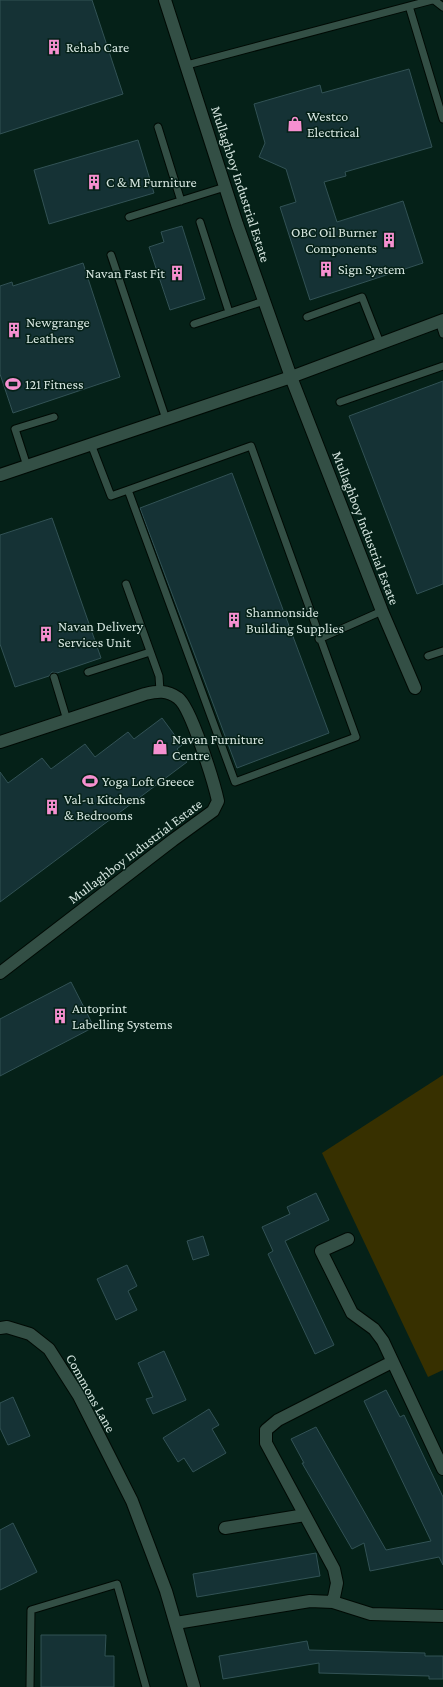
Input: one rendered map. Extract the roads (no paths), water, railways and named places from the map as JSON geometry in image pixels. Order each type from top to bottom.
[{"type":"street","name":"Mullaghboy Industrial Estate","points":[[166,0],[225,187],[291,377],[382,611],[416,688]]},
{"type":"street","points":[[0,475],[291,377],[441,321]]},
{"type":"street","name":"Mullaghboy Industrial Estate","points":[[0,973],[213,811],[218,801],[214,784],[187,711],[179,699],[168,692],[160,691]]},
{"type":"street","points":[[0,742],[146,694],[160,691]]},
{"type":"street","points":[[348,1239],[320,1251],[352,1313],[374,1329],[383,1341],[443,1469]]},
{"type":"street","name":"Commons Lane","points":[[0,1328],[6,1327],[30,1334],[49,1349],[79,1396],[132,1501],[176,1623],[194,1687]]},
{"type":"street","points":[[333,1602],[337,1583],[334,1569],[266,1443],[266,1430],[278,1420],[392,1362]]},
{"type":"street","points":[[225,1528],[304,1515]]},
{"type":"street","points":[[176,1623],[310,1601],[333,1602],[371,1614],[443,1616]]},
{"type":"lane","points":[[187,65],[433,0],[443,7]]},
{"type":"lane","points":[[409,6],[443,119]]},
{"type":"lane","points":[[158,127],[181,201]]},
{"type":"lane","points":[[129,217],[225,187]]},
{"type":"lane","points":[[200,222],[229,312]]},
{"type":"lane","points":[[111,255],[166,419]]},
{"type":"lane","points":[[307,317],[362,297],[380,343]]},
{"type":"lane","points":[[194,324],[264,301]]},
{"type":"lane","points":[[441,321],[443,334]]},
{"type":"lane","points":[[340,402],[443,366]]},
{"type":"lane","points":[[27,466],[15,429],[54,418]]},
{"type":"lane","points":[[91,444],[111,496],[251,446],[319,639],[356,737],[235,782],[128,490]]},
{"type":"lane","points":[[126,584],[159,676],[160,691]]},
{"type":"lane","points":[[319,639],[382,611]]},
{"type":"lane","points":[[428,656],[443,651]]},
{"type":"lane","points":[[88,672],[150,652]]},
{"type":"lane","points":[[54,677],[67,720]]},
{"type":"lane","points":[[30,1687],[31,1610],[117,1584],[146,1687]]},
{"type":"place","name":"Rehab Care","points":[[54,47]]},
{"type":"place","name":"Westco Electrical","points":[[295,124]]},
{"type":"place","name":"C & M Furniture","points":[[94,182]]},
{"type":"place","name":"OBC Oil Burner Components","points":[[389,240]]},
{"type":"place","name":"Sign System","points":[[326,269]]},
{"type":"place","name":"Navan Fast Fit","points":[[177,273]]},
{"type":"place","name":"Newgrange Leathers","points":[[14,330]]},
{"type":"place","name":"121 Fitness","points":[[13,384]]},
{"type":"place","name":"Shannonside Building Supplies","points":[[234,620]]},
{"type":"place","name":"Navan Delivery Services Unit","points":[[46,634]]},
{"type":"place","name":"Navan Furniture Centre","points":[[160,747]]},
{"type":"place","name":"Yoga Loft Greece","points":[[90,781]]},
{"type":"place","name":"Val-u Kitchens & Bedrooms","points":[[52,807]]},
{"type":"place","name":"Autoprint Labelling Systems","points":[[60,1016]]}]
